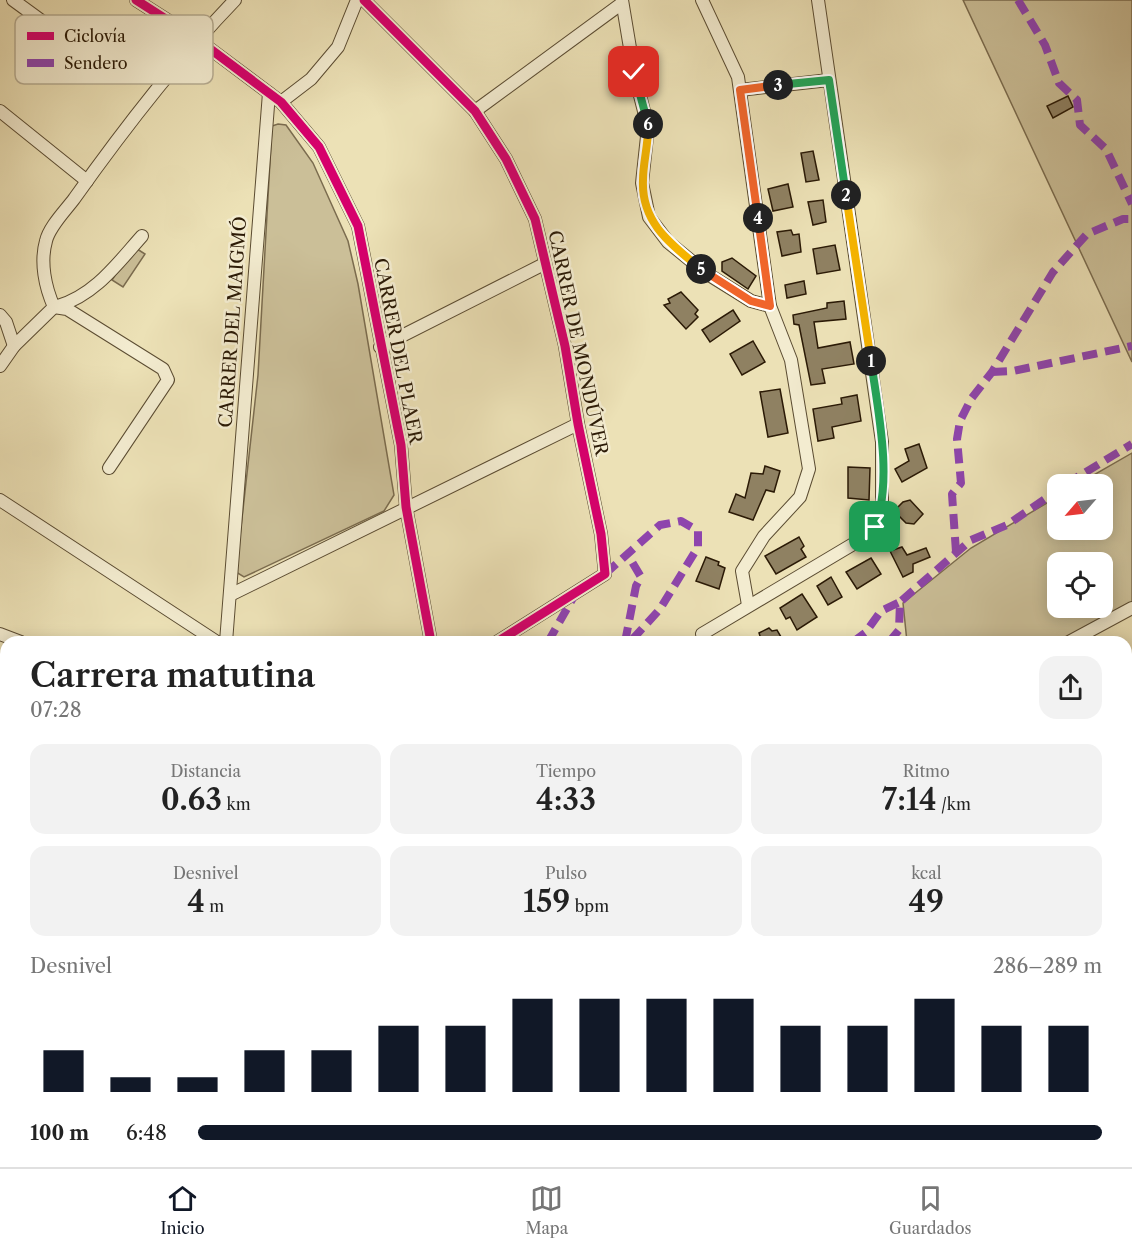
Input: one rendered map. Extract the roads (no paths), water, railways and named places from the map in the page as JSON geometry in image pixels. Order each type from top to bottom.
[{"type":"street","points":[[13,0],[34,15]]},
{"type":"street","points":[[136,0],[159,15]]},
{"type":"street","points":[[213,23],[235,0]]},
{"type":"street","points":[[281,102],[311,79],[338,47],[357,0]]},
{"type":"street","name":"CARRER DE MONDÚVER","points":[[364,0],[475,111],[506,159],[535,219],[565,346],[578,424],[601,534],[605,574],[507,636]]},
{"type":"street","points":[[702,0],[738,77],[770,306],[791,360],[809,469],[800,497],[764,536],[741,571],[748,605]]},
{"type":"street","points":[[702,634],[860,540],[875,527],[882,510],[882,442],[818,0]]},
{"type":"street","points":[[475,111],[622,2],[634,72],[648,127],[642,183],[649,217],[668,242],[706,273],[751,301],[770,306]]},
{"type":"street","points":[[213,51],[269,93]]},
{"type":"street","points":[[740,90],[829,80]]},
{"type":"street","points":[[54,308],[42,261],[46,238],[162,84]]},
{"type":"street","name":"CARRER DEL PLAER","points":[[269,93],[281,102],[319,147],[358,226],[401,446],[406,507],[430,636]]},
{"type":"street","name":"CARRER DEL MAIGMÓ","points":[[227,636],[269,93]]},
{"type":"street","points":[[0,111],[87,181]]},
{"type":"street","points":[[0,366],[14,346],[54,308],[69,303],[102,282],[142,236]]},
{"type":"street","points":[[380,347],[546,263]]},
{"type":"street","points":[[54,308],[67,309],[163,369],[168,380],[109,468]]},
{"type":"street","points":[[0,315],[6,322],[14,346]]},
{"type":"street","points":[[230,595],[578,424]]},
{"type":"street","points":[[0,500],[208,636]]},
{"type":"street","points":[[1080,636],[1132,608]]}]
